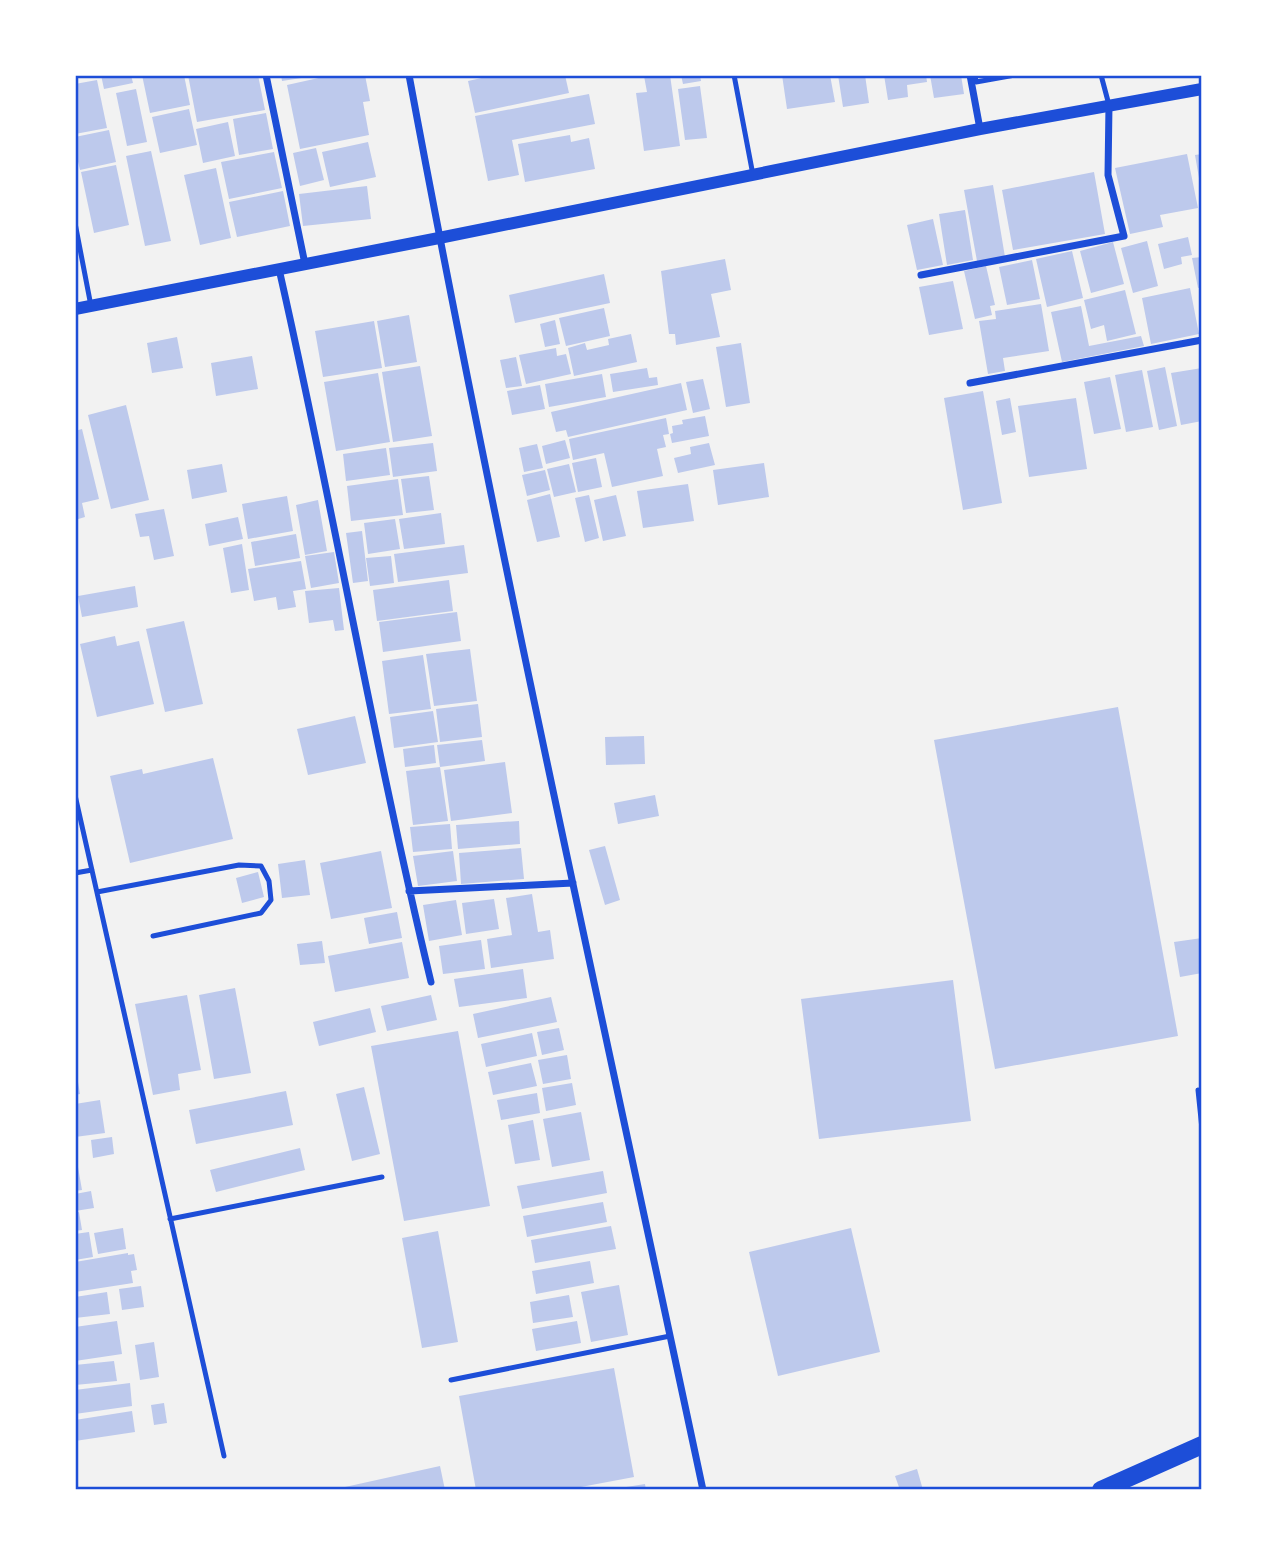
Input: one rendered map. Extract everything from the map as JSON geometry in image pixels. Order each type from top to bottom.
[{"type":"main road","points":[[1101,1490],[1202,1445]]},
{"type":"street","points":[[266,75],[305,264]]},
{"type":"street","points":[[409,75],[439,238],[573,883],[703,1490]]},
{"type":"street","points":[[972,75],[979,129]]},
{"type":"street","points":[[75,309],[979,129],[1202,89]]},
{"type":"street","points":[[921,275],[1124,236],[1108,175],[1109,106]]},
{"type":"street","points":[[279,269],[409,891],[431,982]]},
{"type":"street","points":[[970,383],[1202,340]]},
{"type":"street","points":[[409,891],[573,883]]},
{"type":"lane","points":[[734,75],[753,175]]},
{"type":"lane","points":[[972,75],[976,82],[1015,75]]},
{"type":"lane","points":[[1101,75],[1109,106]]},
{"type":"lane","points":[[75,223],[91,306]]},
{"type":"lane","points":[[75,795],[224,1456]]},
{"type":"lane","points":[[97,892],[239,865],[261,866],[269,881],[271,900],[261,913],[153,936]]},
{"type":"lane","points":[[75,873],[92,870]]},
{"type":"lane","points":[[1198,1090],[1202,1129]]},
{"type":"lane","points":[[170,1219],[382,1177]]},
{"type":"lane","points":[[451,1380],[670,1335]]},
{"type":"building","points":[[101,75],[131,75],[133,83],[104,89]]},
{"type":"building","points":[[142,75],[184,75],[190,105],[150,113]]},
{"type":"building","points":[[188,75],[258,75],[265,110],[197,122]]},
{"type":"building","points":[[281,75],[308,75],[308,77],[282,81]]},
{"type":"building","points":[[332,75],[365,75],[370,101],[363,102],[369,135],[300,149],[287,85]]},
{"type":"building","points":[[495,75],[565,75],[569,93],[475,113],[468,81]]},
{"type":"building","points":[[670,75],[680,146],[644,151],[636,93],[647,92],[644,76]]},
{"type":"building","points":[[681,75],[700,75],[701,81],[683,84]]},
{"type":"building","points":[[782,75],[830,75],[835,102],[787,109]]},
{"type":"building","points":[[838,75],[865,75],[869,103],[843,107]]},
{"type":"building","points":[[884,75],[926,75],[927,82],[907,85],[908,97],[888,100]]},
{"type":"building","points":[[930,75],[961,75],[964,94],[934,98]]},
{"type":"building","points":[[97,80],[107,128],[75,134],[75,84]]},
{"type":"building","points":[[700,86],[707,138],[685,140],[678,89]]},
{"type":"building","points":[[136,89],[147,142],[127,146],[116,93]]},
{"type":"building","points":[[589,94],[595,124],[512,140],[519,175],[488,181],[475,116]]},
{"type":"building","points":[[189,109],[197,145],[160,153],[152,117]]},
{"type":"building","points":[[266,113],[273,149],[239,155],[233,119]]},
{"type":"building","points":[[228,122],[235,156],[203,163],[196,129]]},
{"type":"building","points":[[109,130],[116,162],[80,170],[75,137]]},
{"type":"building","points":[[570,135],[571,142],[589,138],[595,169],[525,182],[518,144]]},
{"type":"building","points":[[368,142],[376,177],[330,187],[322,152]]},
{"type":"building","points":[[316,148],[324,180],[300,186],[293,153]]},
{"type":"building","points":[[151,151],[171,241],[145,246],[126,156]]},
{"type":"building","points":[[274,152],[282,188],[229,199],[221,162]]},
{"type":"building","points":[[1187,154],[1198,208],[1160,215],[1163,227],[1130,234],[1115,168]]},
{"type":"building","points":[[1202,154],[1202,184],[1200,184],[1195,155]]},
{"type":"building","points":[[116,165],[129,225],[94,233],[81,172]]},
{"type":"building","points":[[216,168],[231,238],[200,245],[184,175]]},
{"type":"building","points":[[1094,172],[1105,234],[1013,250],[1002,190]]},
{"type":"building","points":[[993,185],[1005,257],[977,261],[964,190]]},
{"type":"building","points":[[367,186],[371,219],[303,226],[299,194]]},
{"type":"building","points":[[283,191],[290,226],[237,237],[229,202]]},
{"type":"building","points":[[965,210],[973,260],[947,265],[939,214]]},
{"type":"building","points":[[933,219],[943,265],[917,270],[907,225]]},
{"type":"building","points":[[1188,237],[1192,255],[1181,257],[1182,264],[1164,269],[1158,244]]},
{"type":"building","points":[[1147,241],[1158,286],[1133,293],[1121,248]]},
{"type":"building","points":[[1113,242],[1124,284],[1091,293],[1080,251]]},
{"type":"building","points":[[1072,251],[1083,298],[1047,307],[1036,259]]},
{"type":"building","points":[[1202,257],[1202,287],[1198,288],[1192,258]]},
{"type":"building","points":[[725,259],[731,290],[711,294],[720,337],[676,345],[675,334],[669,334],[661,271]]},
{"type":"building","points":[[1032,260],[1040,299],[1007,305],[999,267]]},
{"type":"building","points":[[986,266],[995,305],[990,306],[992,315],[975,319],[964,271]]},
{"type":"building","points":[[604,274],[610,303],[515,323],[509,295]]},
{"type":"building","points":[[953,281],[963,329],[929,335],[919,287]]},
{"type":"building","points":[[1190,288],[1199,334],[1151,344],[1142,298]]},
{"type":"building","points":[[1125,290],[1136,334],[1107,341],[1104,325],[1091,329],[1084,300]]},
{"type":"building","points":[[1041,304],[1049,351],[1003,358],[1005,371],[988,374],[979,321],[996,319],[995,311]]},
{"type":"building","points":[[1081,306],[1089,346],[1141,336],[1144,346],[1062,362],[1051,312]]},
{"type":"building","points":[[604,308],[610,336],[566,346],[559,318]]},
{"type":"building","points":[[409,315],[417,362],[385,367],[377,321]]},
{"type":"building","points":[[555,320],[560,344],[545,347],[540,324]]},
{"type":"building","points":[[374,321],[382,368],[323,377],[315,331]]},
{"type":"building","points":[[631,334],[637,362],[574,376],[568,348],[585,343],[587,350],[609,345],[608,339]]},
{"type":"building","points":[[177,337],[183,368],[152,373],[147,343]]},
{"type":"building","points":[[741,343],[750,403],[726,407],[716,347]]},
{"type":"building","points":[[556,348],[557,356],[566,354],[571,374],[526,384],[519,355]]},
{"type":"building","points":[[252,356],[258,389],[216,396],[211,363]]},
{"type":"building","points":[[516,357],[522,386],[506,388],[500,360]]},
{"type":"building","points":[[420,366],[432,436],[393,442],[382,372]]},
{"type":"building","points":[[1165,367],[1177,426],[1159,430],[1147,371]]},
{"type":"building","points":[[647,368],[649,378],[657,377],[658,385],[613,392],[610,374]]},
{"type":"building","points":[[1202,368],[1202,421],[1181,425],[1171,373]]},
{"type":"building","points":[[1142,370],[1153,427],[1126,432],[1115,375]]},
{"type":"building","points":[[378,373],[390,442],[336,451],[324,382]]},
{"type":"building","points":[[602,374],[606,397],[549,407],[545,384]]},
{"type":"building","points":[[1110,377],[1121,429],[1094,434],[1084,382]]},
{"type":"building","points":[[703,379],[710,409],[693,413],[686,382]]},
{"type":"building","points":[[681,383],[687,410],[568,437],[566,430],[556,432],[551,412]]},
{"type":"building","points":[[540,385],[545,409],[512,415],[507,391]]},
{"type":"building","points":[[983,391],[1002,503],[963,510],[944,398]]},
{"type":"building","points":[[1010,398],[1016,432],[1002,435],[996,401]]},
{"type":"building","points":[[1076,398],[1087,469],[1029,477],[1018,406]]},
{"type":"building","points":[[126,405],[149,500],[111,509],[88,415]]},
{"type":"building","points":[[705,416],[709,436],[672,443],[672,426],[683,424],[682,420]]},
{"type":"building","points":[[666,418],[669,434],[663,435],[666,447],[657,449],[663,476],[612,487],[604,453],[573,460],[569,439]]},
{"type":"building","points":[[82,429],[99,499],[82,503],[85,517],[75,520],[75,431]]},
{"type":"building","points":[[565,440],[570,458],[546,464],[542,446]]},
{"type":"building","points":[[433,443],[437,471],[393,477],[389,448]]},
{"type":"building","points":[[709,443],[715,465],[678,473],[674,458],[691,454],[690,447]]},
{"type":"building","points":[[537,444],[543,468],[524,472],[519,448]]},
{"type":"building","points":[[386,448],[390,475],[346,481],[343,454]]},
{"type":"building","points":[[596,458],[602,487],[578,492],[572,463]]},
{"type":"building","points":[[764,463],[769,497],[718,505],[713,470]]},
{"type":"building","points":[[222,464],[227,492],[192,499],[187,470]]},
{"type":"building","points":[[569,464],[576,492],[554,497],[547,469]]},
{"type":"building","points":[[545,470],[550,490],[527,496],[522,475]]},
{"type":"building","points":[[429,476],[434,510],[406,513],[401,479]]},
{"type":"building","points":[[398,479],[403,515],[351,521],[347,486]]},
{"type":"building","points":[[688,484],[694,521],[643,528],[637,491]]},
{"type":"building","points":[[550,494],[560,537],[537,542],[527,500]]},
{"type":"building","points":[[589,495],[599,538],[585,542],[575,498]]},
{"type":"building","points":[[616,495],[626,536],[603,541],[594,500]]},
{"type":"building","points":[[287,496],[293,531],[248,539],[242,504]]},
{"type":"building","points":[[318,500],[327,551],[305,555],[296,505]]},
{"type":"building","points":[[164,509],[174,556],[154,560],[149,536],[140,537],[135,514]]},
{"type":"building","points":[[441,513],[445,544],[404,549],[399,519]]},
{"type":"building","points":[[238,517],[243,539],[209,546],[205,524]]},
{"type":"building","points":[[395,519],[400,549],[368,554],[364,523]]},
{"type":"building","points":[[362,531],[368,581],[353,583],[346,533]]},
{"type":"building","points":[[296,534],[300,558],[255,566],[251,542]]},
{"type":"building","points":[[242,544],[249,590],[231,593],[223,548]]},
{"type":"building","points":[[464,545],[468,573],[398,582],[394,554]]},
{"type":"building","points":[[334,552],[339,583],[311,588],[305,556]]},
{"type":"building","points":[[391,556],[394,583],[370,586],[366,558]]},
{"type":"building","points":[[301,561],[306,589],[293,591],[296,607],[278,610],[276,597],[254,601],[248,569]]},
{"type":"building","points":[[449,580],[453,611],[377,621],[373,590]]},
{"type":"building","points":[[135,586],[138,607],[82,617],[78,596]]},
{"type":"building","points":[[339,588],[344,630],[335,631],[333,620],[309,623],[305,591]]},
{"type":"building","points":[[457,612],[461,641],[383,652],[379,622]]},
{"type":"building","points":[[184,621],[203,704],[165,712],[146,629]]},
{"type":"building","points":[[115,636],[117,646],[139,641],[154,704],[97,717],[80,644]]},
{"type":"building","points":[[470,649],[477,701],[434,706],[426,654]]},
{"type":"building","points":[[423,655],[431,709],[389,714],[382,661]]},
{"type":"building","points":[[478,704],[482,737],[440,742],[436,709]]},
{"type":"building","points":[[1118,707],[1178,1036],[995,1069],[934,740]]},
{"type":"building","points":[[433,711],[438,742],[394,748],[390,717]]},
{"type":"building","points":[[355,716],[366,763],[308,775],[297,729]]},
{"type":"building","points":[[644,736],[645,764],[606,765],[605,737]]},
{"type":"building","points":[[482,740],[485,761],[440,767],[437,745]]},
{"type":"building","points":[[434,745],[436,763],[405,767],[403,749]]},
{"type":"building","points":[[213,758],[233,839],[130,863],[110,776],[142,769],[143,774]]},
{"type":"building","points":[[505,762],[512,813],[451,821],[444,770]]},
{"type":"building","points":[[440,767],[448,821],[413,825],[406,771]]},
{"type":"building","points":[[655,795],[659,816],[618,824],[614,803]]},
{"type":"building","points":[[519,821],[520,844],[458,849],[456,825]]},
{"type":"building","points":[[450,824],[452,849],[413,852],[410,827]]},
{"type":"building","points":[[605,846],[620,900],[605,905],[589,850]]},
{"type":"building","points":[[521,848],[524,879],[461,884],[459,853]]},
{"type":"building","points":[[381,851],[392,908],[331,919],[320,863]]},
{"type":"building","points":[[453,851],[457,881],[418,886],[413,856]]},
{"type":"building","points":[[305,860],[310,895],[282,898],[278,864]]},
{"type":"building","points":[[258,872],[264,897],[242,903],[236,878]]},
{"type":"building","points":[[532,894],[538,932],[550,930],[554,959],[491,968],[487,939],[512,935],[506,898]]},
{"type":"building","points":[[494,899],[499,929],[466,934],[462,903]]},
{"type":"building","points":[[456,900],[462,935],[429,941],[423,905]]},
{"type":"building","points":[[397,912],[402,938],[369,944],[364,918]]},
{"type":"building","points":[[1202,938],[1202,973],[1180,977],[1174,942]]},
{"type":"building","points":[[481,940],[485,969],[443,974],[439,946]]},
{"type":"building","points":[[322,941],[325,963],[300,965],[297,944]]},
{"type":"building","points":[[402,942],[409,978],[335,992],[328,956]]},
{"type":"building","points":[[523,969],[527,998],[459,1007],[454,979]]},
{"type":"building","points":[[953,980],[971,1121],[819,1139],[801,999]]},
{"type":"building","points":[[235,988],[251,1073],[214,1079],[199,995]]},
{"type":"building","points":[[187,995],[201,1070],[178,1074],[180,1090],[153,1095],[135,1004]]},
{"type":"building","points":[[431,995],[437,1020],[387,1031],[381,1006]]},
{"type":"building","points":[[551,997],[557,1022],[478,1038],[473,1014]]},
{"type":"building","points":[[370,1008],[376,1032],[319,1046],[313,1022]]},
{"type":"building","points":[[559,1028],[564,1050],[542,1055],[537,1032]]},
{"type":"building","points":[[458,1031],[490,1206],[404,1221],[371,1046]]},
{"type":"building","points":[[532,1033],[537,1056],[486,1067],[481,1044]]},
{"type":"building","points":[[567,1055],[571,1079],[543,1084],[538,1060]]},
{"type":"building","points":[[531,1063],[537,1086],[493,1095],[488,1072]]},
{"type":"building","points":[[75,1076],[80,1094],[75,1095]]},
{"type":"building","points":[[572,1083],[576,1105],[546,1111],[542,1088]]},
{"type":"building","points":[[364,1087],[380,1154],[352,1161],[336,1094]]},
{"type":"building","points":[[286,1091],[293,1125],[196,1144],[189,1110]]},
{"type":"building","points":[[537,1093],[540,1113],[501,1120],[497,1100]]},
{"type":"building","points":[[100,1100],[105,1133],[75,1137],[75,1104]]},
{"type":"building","points":[[581,1112],[590,1160],[552,1167],[543,1119]]},
{"type":"building","points":[[533,1120],[540,1160],[515,1164],[508,1125]]},
{"type":"building","points":[[112,1137],[114,1154],[93,1158],[91,1140]]},
{"type":"building","points":[[300,1148],[305,1170],[216,1192],[210,1170]]},
{"type":"building","points":[[78,1167],[82,1190],[75,1191],[75,1168]]},
{"type":"building","points":[[603,1171],[607,1193],[522,1209],[517,1186]]},
{"type":"building","points":[[91,1191],[94,1208],[75,1211],[75,1194]]},
{"type":"building","points":[[603,1202],[607,1222],[527,1237],[523,1216]]},
{"type":"building","points":[[79,1212],[82,1230],[75,1231],[75,1213]]},
{"type":"building","points":[[611,1226],[616,1249],[535,1263],[531,1240]]},
{"type":"building","points":[[123,1228],[126,1249],[98,1254],[94,1233]]},
{"type":"building","points":[[851,1228],[880,1352],[778,1376],[749,1252]]},
{"type":"building","points":[[438,1231],[458,1342],[422,1348],[402,1238]]},
{"type":"building","points":[[89,1232],[93,1257],[75,1260],[75,1234]]},
{"type":"building","points":[[134,1254],[137,1270],[131,1271],[133,1283],[75,1292],[75,1262]]},
{"type":"building","points":[[590,1261],[594,1283],[536,1294],[532,1271]]},
{"type":"building","points":[[619,1285],[628,1335],[591,1342],[581,1292]]},
{"type":"building","points":[[141,1286],[144,1307],[122,1310],[119,1289]]},
{"type":"building","points":[[107,1292],[110,1314],[75,1318],[75,1297]]},
{"type":"building","points":[[569,1295],[573,1317],[533,1323],[530,1302]]},
{"type":"building","points":[[117,1321],[122,1354],[75,1361],[75,1327]]},
{"type":"building","points":[[577,1321],[581,1343],[536,1351],[532,1329]]},
{"type":"building","points":[[154,1342],[159,1377],[140,1380],[135,1345]]},
{"type":"building","points":[[114,1361],[117,1381],[75,1385],[75,1365]]},
{"type":"building","points":[[614,1368],[634,1477],[565,1490],[476,1490],[459,1396]]},
{"type":"building","points":[[130,1383],[132,1406],[75,1414],[75,1390]]},
{"type":"building","points":[[164,1403],[167,1423],[154,1425],[151,1405]]},
{"type":"building","points":[[132,1411],[135,1432],[75,1441],[75,1420]]},
{"type":"building","points":[[440,1466],[445,1490],[345,1490],[345,1487]]},
{"type":"building","points":[[917,1469],[923,1490],[900,1490],[895,1476]]},
{"type":"building","points":[[645,1484],[646,1490],[620,1490],[620,1488]]}]
